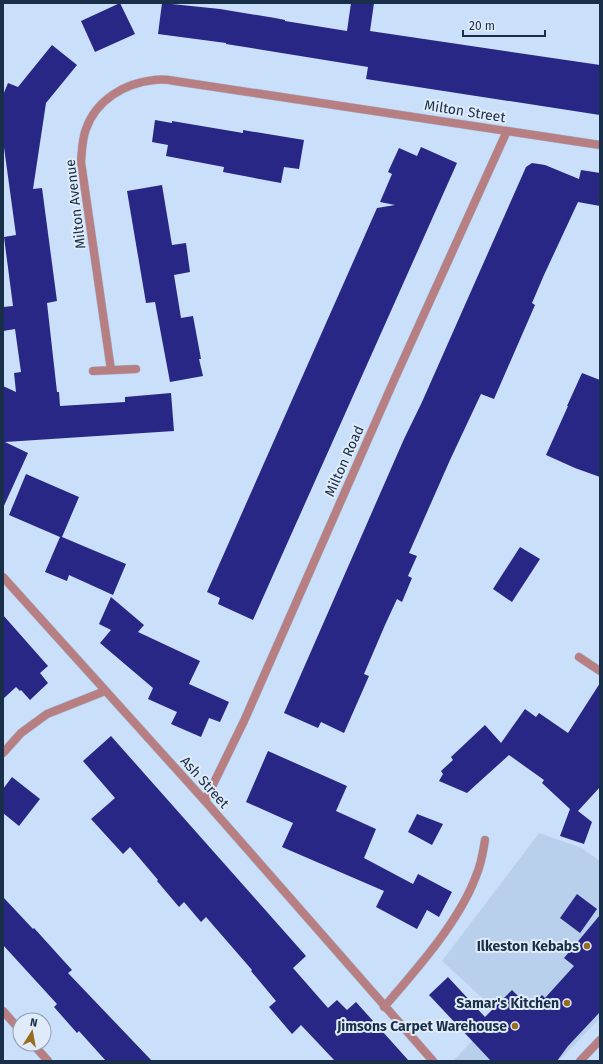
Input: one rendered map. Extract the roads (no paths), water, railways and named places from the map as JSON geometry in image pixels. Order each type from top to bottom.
[{"type":"street","name":"Milton Avenue","points":[[111,370],[81,162],[82,147],[86,129],[92,117],[102,104],[124,87],[139,82],[156,79],[327,103]]},
{"type":"street","name":"Milton Street","points":[[327,103],[600,145]]},
{"type":"street","name":"Milton Road","points":[[205,801],[244,721],[395,378],[507,131]]},
{"type":"street","points":[[93,372],[136,369]]},
{"type":"street","name":"Ash Street","points":[[3,577],[205,801],[384,1007],[433,1061]]},
{"type":"street","points":[[579,657],[600,671]]},
{"type":"street","points":[[3,753],[21,733],[47,714],[105,691]]},
{"type":"street","points":[[384,1007],[418,968],[455,916],[477,876],[485,840]]},
{"type":"street","points":[[3,1011],[12,1021]]},
{"type":"street","points":[[580,1061],[600,1040]]},
{"type":"street","points":[[40,1052],[48,1061]]},
{"type":"place","name":"Ilkeston Kebabs","points":[[587,946]]},
{"type":"place","name":"Samar's Kitchen","points":[[567,1003]]},
{"type":"place","name":"Jimsons Carpet Warehouse","points":[[515,1026]]}]
